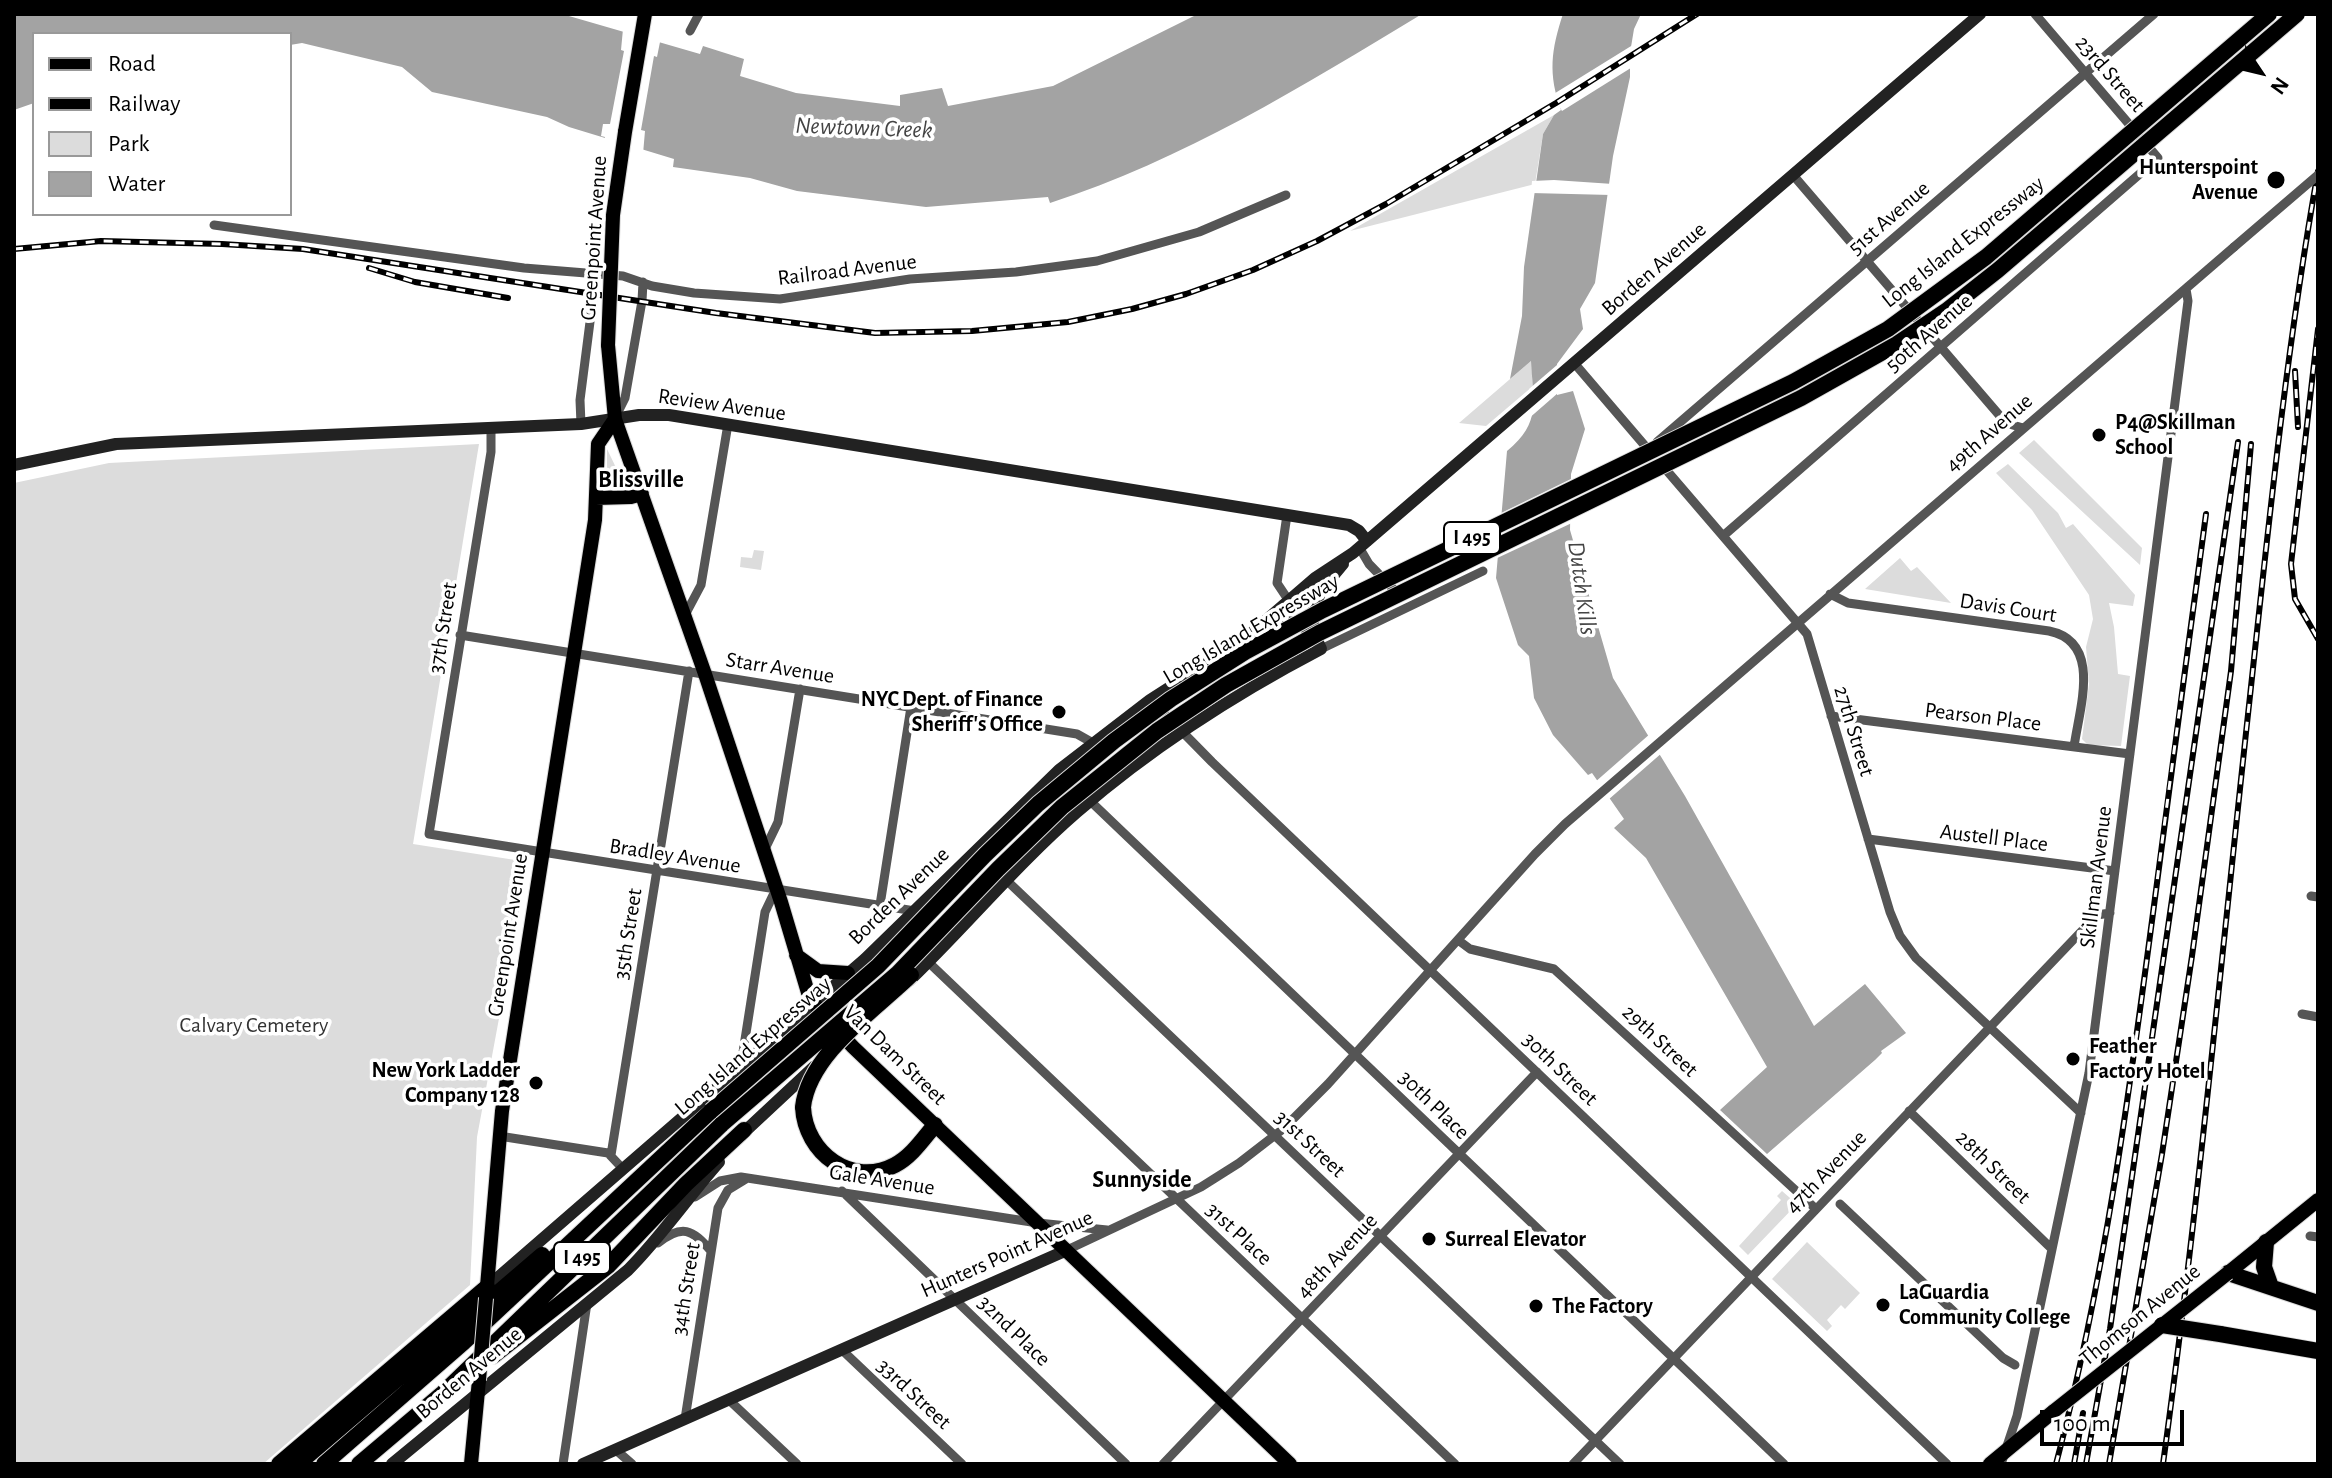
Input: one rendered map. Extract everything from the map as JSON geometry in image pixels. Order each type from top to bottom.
[{"type":"highway","name":"Long Island Expressway","points":[[324,1464],[464,1342],[711,1111],[878,966],[985,855],[1046,797],[1114,741],[1171,699],[1245,652],[1323,610],[1779,389],[1880,334],[1977,265],[2269,14]]},
{"type":"highway","name":"Long Island Expressway","points":[[359,1464],[443,1393],[722,1124],[898,973],[1028,839],[1090,783],[1157,731],[1243,675],[1319,633],[1811,393],[1904,339],[1998,270],[2297,14]]},
{"type":"highway","points":[[935,1125],[901,1162],[880,1171],[860,1172],[840,1166],[818,1149],[807,1130],[803,1107],[809,1081],[818,1064],[910,976],[971,896]]},
{"type":"highway","points":[[443,1393],[538,1323],[608,1266],[686,1184],[744,1130]]},
{"type":"highway","points":[[298,1464],[535,1260],[601,1212]]},
{"type":"highway","points":[[2266,1242],[2264,1267],[2271,1287]]},
{"type":"highway","points":[[2228,1273],[2318,1303]]},
{"type":"highway","points":[[279,1464],[487,1292]]},
{"type":"highway","points":[[2162,1325],[2318,1352]]},
{"type":"main road","name":"Greenpoint Avenue","points":[[471,1464],[499,1136],[575,653],[596,498],[598,444],[615,419],[608,345],[615,198],[645,14]]},
{"type":"main road","name":"Borden Avenue","points":[[487,1292],[848,973],[1059,770],[1150,700],[1255,631],[1315,578],[1359,547],[1980,14]]},
{"type":"main road","name":"Review Avenue","points":[[14,465],[116,444],[491,429],[669,415],[1352,526],[1359,547]]},
{"type":"main road","name":"Van Dam Street","points":[[615,419],[705,674],[813,1003],[845,1039],[1290,1464]]},
{"type":"main road","points":[[596,498],[642,494]]},
{"type":"main road","name":"Borden Avenue","points":[[1314,634],[1312,620],[1316,598],[1359,547]]},
{"type":"main road","points":[[744,1130],[928,962],[1006,881],[1090,801],[1181,732],[1321,649],[1314,634],[1289,601]]},
{"type":"main road","points":[[1255,631],[1289,618],[1314,634]]},
{"type":"main road","points":[[795,954],[818,971],[848,973]]},
{"type":"main road","name":"Borden Avenue","points":[[392,1464],[478,1386],[587,1303],[646,1252],[744,1130]]},
{"type":"main road","name":"Thomson Avenue","points":[[1990,1464],[2004,1457],[2020,1438],[2317,1201]]},
{"type":"main road","name":"Hunters Point Avenue","points":[[583,1464],[1067,1250]]},
{"type":"street","points":[[690,31],[699,14]]},
{"type":"street","name":"23rd Street","points":[[2035,14],[2158,158]]},
{"type":"street","name":"51st Avenue","points":[[1648,449],[2154,14]]},
{"type":"street","name":"50th Avenue","points":[[1723,536],[2158,158]]},
{"type":"street","points":[[1793,175],[2006,423],[2023,428]]},
{"type":"street","name":"49th Avenue","points":[[1595,797],[2318,175]]},
{"type":"street","name":"Railroad Avenue","points":[[214,225],[524,268],[623,276],[702,294],[780,299],[910,279],[1055,268],[1097,261],[1150,248],[1286,195]]},
{"type":"street","name":"Greenpoint Avenue","points":[[581,424],[580,400],[596,275]]},
{"type":"street","name":"Greenpoint Avenue","points":[[615,419],[625,398],[643,282]]},
{"type":"street","name":"Skillman Avenue","points":[[2004,1457],[2017,1416],[2091,1062],[2188,301],[2186,289]]},
{"type":"street","name":"27th Street","points":[[1575,364],[1807,634],[1892,918],[1907,947],[2081,1113]]},
{"type":"street","points":[[684,617],[701,585],[728,424]]},
{"type":"street","name":"37th Street","points":[[429,834],[491,452],[491,429]]},
{"type":"street","points":[[1287,515],[1277,583],[1289,601]]},
{"type":"street","name":"Review Avenue","points":[[1359,547],[1369,564],[1409,605]]},
{"type":"street","points":[[1321,649],[1483,571]]},
{"type":"street","name":"Davis Court","points":[[1830,594],[1848,603],[2049,631],[2070,639],[2079,649],[2083,668],[2074,747]]},
{"type":"street","name":"Starr Avenue","points":[[460,635],[1077,734],[1093,743]]},
{"type":"street","name":"35th Street","points":[[611,1155],[689,671]]},
{"type":"street","points":[[764,851],[778,822],[800,689]]},
{"type":"street","name":"30th Street","points":[[1150,700],[1947,1464]]},
{"type":"street","points":[[880,905],[911,707]]},
{"type":"street","name":"Pearson Place","points":[[1831,716],[2130,754]]},
{"type":"street","name":"30th Place","points":[[1059,770],[1784,1464]]},
{"type":"street","name":"Hunters Point Avenue","points":[[1067,1250],[1177,1200],[1226,1172],[1275,1135],[1309,1105],[1535,854],[1595,797]]},
{"type":"street","name":"Bradley Avenue","points":[[429,834],[915,911]]},
{"type":"street","name":"Austell Place","points":[[1868,839],[2115,871]]},
{"type":"street","name":"31st Street","points":[[975,851],[1620,1464]]},
{"type":"street","points":[[741,1065],[765,912],[776,889]]},
{"type":"street","name":"47th Avenue","points":[[1573,1464],[2097,915],[2110,913]]},
{"type":"street","name":"31st Place","points":[[895,930],[1455,1464]]},
{"type":"street","name":"29th Street","points":[[1458,940],[1470,949],[1554,969],[1816,1209]]},
{"type":"street","points":[[2302,1014],[2318,1017]]},
{"type":"street","name":"48th Avenue","points":[[1163,1464],[1537,1072]]},
{"type":"street","name":"28th Street","points":[[1909,1111],[2052,1249]]},
{"type":"street","points":[[499,1136],[611,1155],[623,1169]]},
{"type":"street","name":"Gale Avenue","points":[[666,1226],[696,1196],[714,1184],[731,1178],[748,1178],[1038,1223],[1110,1230]]},
{"type":"street","name":"34th Street","points":[[685,1419],[722,1198],[731,1187],[748,1178]]},
{"type":"street","name":"32nd Place","points":[[842,1191],[1126,1464]]},
{"type":"street","points":[[1840,1204],[2003,1358],[2015,1365]]},
{"type":"street","name":"Borden Avenue","points":[[646,1252],[668,1235],[681,1230],[697,1236],[711,1251]]},
{"type":"street","points":[[563,1464],[587,1303]]},
{"type":"street","points":[[2293,1348],[2318,1352]]},
{"type":"street","name":"33rd Street","points":[[842,1350],[962,1464]]},
{"type":"street","points":[[729,1400],[797,1464]]},
{"type":"street","points":[[616,1450],[632,1464]]},
{"type":"green space","points":[[1554,115],[1543,134],[1535,184],[1350,231]]},
{"type":"green space","points":[[1531,361],[1533,386],[1486,426],[1459,423]]},
{"type":"green space","points":[[2034,440],[2142,548],[2140,565],[2019,453]]},
{"type":"green space","name":"Calvary Cemetery","points":[[479,444],[413,844],[528,862],[477,1137],[470,1285],[263,1464],[14,1464],[14,483],[109,463]]},
{"type":"green space","points":[[607,449],[622,480],[622,481],[607,482]]},
{"type":"green space","points":[[2008,464],[2058,513],[2066,528],[2073,524],[2135,595],[2133,606],[2109,603],[2118,674],[2130,676],[2121,746],[2088,745],[2082,739],[2089,684],[2086,647],[2093,619],[2089,595],[2032,510],[1996,473]]},
{"type":"green space","points":[[754,550],[764,551],[761,570],[740,567],[741,557],[752,558]]},
{"type":"green space","points":[[1900,558],[1911,571],[1917,567],[1951,603],[1865,589]]},
{"type":"green space","points":[[1782,1191],[1797,1204],[1748,1255],[1739,1246],[1781,1200],[1777,1196]]},
{"type":"green space","points":[[1807,1242],[1860,1293],[1845,1309],[1841,1305],[1827,1320],[1832,1326],[1827,1331],[1772,1279]]},
{"type":"water","name":"Newtown Creek","points":[[14,14],[562,14],[700,54],[703,46],[744,59],[740,76],[796,93],[900,106],[900,95],[942,88],[948,106],[1053,86],[1198,14],[1422,14],[1332,68],[1195,143],[1050,203],[1048,197],[926,207],[797,191],[750,178],[673,167],[674,159],[569,127],[547,117],[432,92],[402,67],[302,43],[292,45],[292,32],[32,32],[32,104],[14,110]]},
{"type":"water","name":"Dutch Kills","points":[[1563,14],[1641,14],[1634,29],[1630,77],[1613,156],[1595,283],[1580,309],[1583,329],[1557,364],[1557,395],[1573,391],[1585,429],[1571,474],[1570,530],[1613,678],[1685,796],[1814,1026],[1865,984],[1906,1033],[1881,1051],[1875,1060],[1767,1154],[1720,1110],[1767,1067],[1646,858],[1614,828],[1624,819],[1592,773],[1588,775],[1553,735],[1534,698],[1529,656],[1518,645],[1496,578],[1507,451],[1526,430],[1533,410],[1531,361],[1510,379],[1522,316],[1524,267],[1543,134],[1554,115],[1561,110],[1554,85],[1553,62]]},
{"type":"pier","points":[[623,29],[661,37],[657,57],[654,56],[641,130],[645,131],[643,154],[604,142],[605,137],[601,136],[603,124],[610,124],[624,51],[621,50]]},
{"type":"pier","points":[[1636,43],[1631,54],[1634,66],[1562,111],[1552,95]]},
{"type":"pier","points":[[1532,181],[1613,184],[1611,195],[1531,193]]},
{"type":"pier","points":[[1557,365],[1558,393],[1527,420],[1530,414],[1529,389]]},
{"type":"pier","points":[[1575,477],[1574,522],[1493,560],[1497,515]]},
{"type":"pier","points":[[1651,733],[1663,752],[1608,800],[1594,783]]},
{"type":"railway","points":[[14,249],[101,241],[303,249],[716,313],[875,333],[972,331],[1068,322],[1186,294],[1253,270],[1317,241],[1386,204],[1556,103],[1697,14]]},
{"type":"railway","points":[[2163,1464],[2199,1176],[2280,433],[2318,171]]},
{"type":"railway","points":[[369,268],[415,282],[508,298]]},
{"type":"railway","points":[[2318,329],[2291,564],[2295,599],[2318,639]]},
{"type":"railway","points":[[2295,371],[2298,427]]},
{"type":"railway","points":[[2086,1464],[2110,1329],[2238,442]]},
{"type":"railway","points":[[2109,1464],[2192,956],[2231,671],[2251,444]]},
{"type":"railway","points":[[2056,1464],[2089,1324],[2114,1183],[2136,1041],[2206,514]]},
{"type":"railway","points":[[2074,1464],[2083,1413]]},
{"type":"place","name":"Hunterspoint Avenue","points":[[2276,180]]},
{"type":"place","name":"P4@Skillman School","points":[[2099,435]]},
{"type":"place","name":"NYC Dept. of Finance Sheriff's Office","points":[[1059,712]]},
{"type":"place","name":"Feather Factory Hotel","points":[[2073,1059]]},
{"type":"place","name":"New York Ladder Company 128","points":[[536,1083]]},
{"type":"place","name":"Surreal Elevator","points":[[1429,1239]]},
{"type":"place","name":"LaGuardia Community College","points":[[1883,1305]]},
{"type":"place","name":"The Factory","points":[[1536,1306]]},
{"type":"district","name":"Blissville","points":[[641,480]]},
{"type":"district","name":"Sunnyside","points":[[1142,1180]]}]
